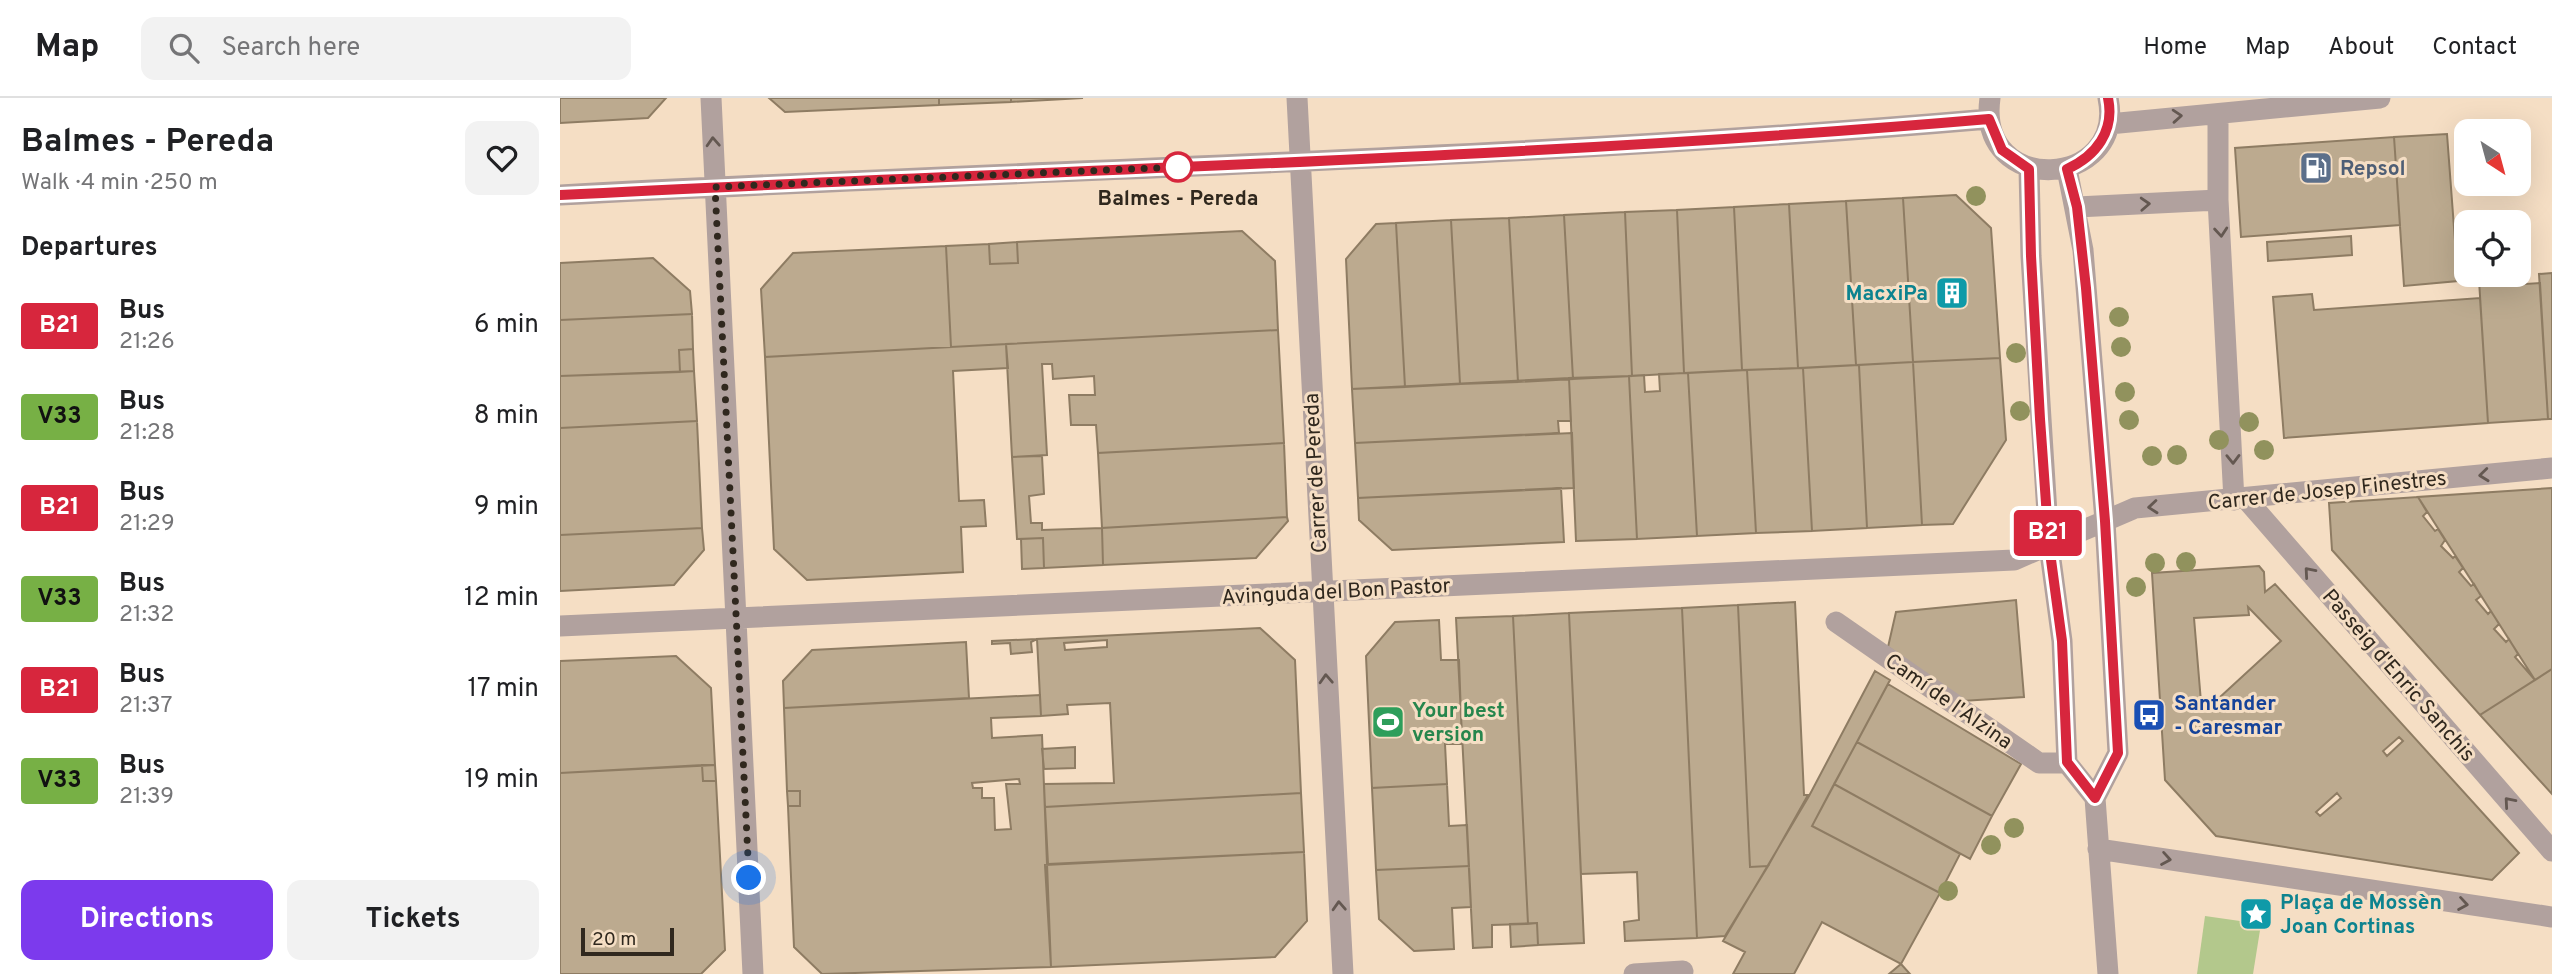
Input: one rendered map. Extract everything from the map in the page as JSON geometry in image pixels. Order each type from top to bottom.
[{"type":"street","points":[[711,98],[753,974]]},
{"type":"street","name":"Carrer de Pereda","points":[[1297,98],[1343,974]]},
{"type":"street","points":[[560,195],[1300,162],[1872,129],[1989,109],[2002,150],[2029,169],[2049,172],[2067,169],[2094,152],[2109,124],[2108,98]]},
{"type":"street","points":[[2109,124],[2179,115],[2218,114],[2380,98]]},
{"type":"street","points":[[2218,114],[2218,200],[2240,500]]},
{"type":"street","points":[[2029,169],[2031,256],[2049,545],[2062,641],[2067,762],[2095,798]]},
{"type":"street","points":[[2067,169],[2077,207],[2105,521],[2118,753],[2095,798],[2108,974]]},
{"type":"street","points":[[2077,207],[2218,200]]},
{"type":"street","name":"Carrer de Josep Finestres","points":[[2105,521],[2135,508],[2552,468]]},
{"type":"street","name":"Passeig d'Enric Sanchis","points":[[2240,500],[2552,851]]},
{"type":"street","name":"Avinguda del Bon Pastor","points":[[560,626],[2014,560],[2105,521]]},
{"type":"street","name":"Camí de l'Alzina","points":[[1836,622],[2039,763],[2067,762]]},
{"type":"street","points":[[2098,849],[2552,917]]},
{"type":"street","points":[[1634,974],[1683,971]]},
{"type":"green space","points":[[2205,916],[2261,924],[2253,974],[2197,974]]},
{"type":"building","points":[[560,98],[666,98],[648,118],[560,123]]},
{"type":"building","points":[[769,98],[939,98],[939,105],[785,112]]},
{"type":"building","points":[[939,98],[1011,98],[1011,102],[939,105]]},
{"type":"building","points":[[1011,98],[1083,98],[1011,102]]},
{"type":"building","points":[[2447,134],[2454,228],[2454,281],[2404,286],[2394,137]]},
{"type":"building","name":"Repsol","points":[[2394,137],[2400,225],[2241,237],[2235,148]]},
{"type":"building","name":"MacxiPa","points":[[1956,195],[1991,228],[2000,358],[1913,362],[1903,198]]},
{"type":"building","points":[[1903,198],[1913,362],[1856,365],[1846,201]]},
{"type":"building","points":[[1846,201],[1856,365],[1798,368],[1789,204]]},
{"type":"building","points":[[1789,204],[1798,368],[1742,370],[1734,207]]},
{"type":"building","points":[[1734,207],[1742,370],[1684,373],[1677,210]]},
{"type":"building","points":[[1677,210],[1684,373],[1632,376],[1625,212]]},
{"type":"building","points":[[1625,212],[1632,376],[1573,379],[1564,215]]},
{"type":"building","points":[[1564,215],[1573,379],[1518,382],[1509,218]]},
{"type":"building","points":[[1509,218],[1518,382],[1460,384],[1451,220]]},
{"type":"building","points":[[1451,220],[1460,384],[1405,387],[1396,223]]},
{"type":"building","points":[[1396,223],[1405,387],[1352,389],[1346,259],[1376,224]]},
{"type":"building","points":[[1242,231],[1275,261],[1278,330],[951,347],[946,246],[989,244],[990,264],[1018,263],[1017,242]]},
{"type":"building","points":[[2351,236],[2352,255],[2268,261],[2267,242]]},
{"type":"building","points":[[1017,242],[1018,263],[990,264],[989,244]]},
{"type":"building","points":[[946,246],[951,347],[765,357],[761,289],[793,253]]},
{"type":"building","points":[[653,258],[690,291],[692,314],[560,320],[560,263]]},
{"type":"building","points":[[2552,273],[2552,419],[2548,419],[2539,274]]},
{"type":"building","points":[[2540,283],[2548,419],[2488,423],[2479,287],[2531,287],[2531,284]]},
{"type":"building","points":[[2312,294],[2314,310],[2480,298],[2488,423],[2284,438],[2273,297]]},
{"type":"building","points":[[692,314],[693,349],[679,350],[680,372],[560,376],[560,320]]},
{"type":"building","points":[[1278,330],[1284,443],[1098,453],[1096,425],[1071,425],[1069,395],[1095,395],[1094,376],[1053,379],[1052,364],[1042,364],[1047,455],[1012,457],[1006,344]]},
{"type":"building","points":[[1006,344],[1008,368],[953,371],[959,501],[984,500],[986,526],[961,527],[963,572],[807,580],[774,549],[765,357]]},
{"type":"building","points":[[693,349],[694,371],[680,372],[679,350]]},
{"type":"building","points":[[2000,358],[2006,440],[1953,524],[1922,525],[1913,362]]},
{"type":"building","points":[[1913,362],[1922,525],[1867,528],[1859,365]]},
{"type":"building","points":[[1859,365],[1867,528],[1812,531],[1803,368]]},
{"type":"building","points":[[1803,368],[1812,531],[1756,533],[1747,370]]},
{"type":"building","points":[[1747,370],[1756,533],[1697,536],[1688,373]]},
{"type":"building","points":[[694,371],[697,421],[560,428],[560,376]]},
{"type":"building","points":[[1688,373],[1697,536],[1637,539],[1629,376],[1644,375],[1645,392],[1660,391],[1659,374]]},
{"type":"building","points":[[1629,376],[1637,539],[1576,541],[1569,378]]},
{"type":"building","points":[[1569,378],[1571,421],[1558,421],[1559,433],[1355,443],[1352,389]]},
{"type":"building","points":[[697,421],[702,528],[560,535],[560,428]]},
{"type":"building","points":[[1572,433],[1574,488],[1358,498],[1355,443]]},
{"type":"building","points":[[1284,443],[1287,517],[1102,528],[1098,453]]},
{"type":"building","points":[[1042,456],[1044,494],[1029,496],[1031,523],[1042,523],[1042,530],[1102,528],[1103,565],[1044,568],[1043,538],[1017,539],[1012,457]]},
{"type":"building","points":[[1561,488],[1564,542],[1392,550],[1359,520],[1358,498]]},
{"type":"building","points":[[2552,488],[2552,669],[2535,680],[2418,497]]},
{"type":"building","points":[[2418,497],[2427,512],[2423,516],[2435,531],[2438,529],[2445,540],[2441,546],[2453,558],[2455,556],[2463,568],[2459,572],[2471,586],[2474,584],[2481,596],[2476,600],[2488,614],[2491,611],[2499,624],[2494,629],[2506,642],[2509,639],[2518,654],[2515,657],[2535,680],[2480,715],[2332,550],[2329,503]]},
{"type":"building","points":[[1287,517],[1288,521],[1256,558],[1103,565],[1102,528]]},
{"type":"building","points":[[702,528],[704,550],[674,585],[560,591],[560,535]]},
{"type":"building","points":[[1043,538],[1044,568],[1022,569],[1021,539]]},
{"type":"building","points":[[2259,566],[2264,572],[2265,592],[2275,584],[2519,853],[2492,880],[2216,836],[2165,780],[2152,573]],"holes":[[[2248,607],[2281,641],[2207,709],[2201,702],[2194,618],[2249,615]],[[2399,737],[2403,741],[2387,756],[2383,751]],[[2337,793],[2341,798],[2320,816],[2316,812]]]},
{"type":"building","points":[[2016,600],[2024,697],[1962,701],[1888,647],[1896,612]]},
{"type":"building","points":[[1795,602],[1804,795],[1808,795],[1768,866],[1750,867],[1738,605]]},
{"type":"building","points":[[1738,605],[1750,867],[1768,866],[1725,936],[1697,938],[1682,608]]},
{"type":"building","points":[[1682,608],[1697,938],[1625,941],[1624,922],[1639,920],[1637,872],[1581,874],[1569,613]]},
{"type":"building","points":[[1569,613],[1584,943],[1538,945],[1537,923],[1528,924],[1513,616]]},
{"type":"building","points":[[1513,616],[1528,924],[1492,925],[1492,947],[1473,948],[1456,618]]},
{"type":"building","points":[[1439,620],[1441,660],[1459,660],[1462,744],[1445,744],[1447,784],[1372,788],[1366,656],[1395,622]]},
{"type":"building","points":[[1260,628],[1295,660],[1301,793],[1045,807],[1044,784],[1114,783],[1110,703],[1067,705],[1068,714],[1041,716],[1037,639]],"holes":[[[1107,640],[1107,647],[1065,650],[1064,643]]]},
{"type":"building","points":[[1037,639],[1031,642],[1032,652],[1011,654],[1010,643],[992,644],[992,641]]},
{"type":"building","points":[[966,642],[969,698],[784,708],[783,681],[812,650]]},
{"type":"building","points":[[676,656],[711,688],[715,765],[560,773],[560,661]]},
{"type":"building","points":[[2552,669],[2552,794],[2480,715]]},
{"type":"building","points":[[1875,671],[1890,680],[1812,826],[1940,893],[1901,964],[1822,922],[1794,974],[1733,974],[1745,952],[1723,941],[1809,796]]},
{"type":"building","points":[[1888,684],[2021,764],[1992,816],[1857,742]]},
{"type":"building","points":[[1040,695],[1041,716],[991,718],[992,738],[1042,735],[1051,967],[822,974],[794,947],[788,806],[800,806],[800,791],[787,791],[784,708]],"holes":[[[1019,779],[1020,784],[1006,784],[1011,829],[995,830],[994,798],[982,798],[982,788],[973,788],[972,783]]]},
{"type":"building","points":[[1857,742],[1992,816],[1970,859],[1834,784]]},
{"type":"building","points":[[1075,747],[1075,768],[1044,769],[1042,749]]},
{"type":"building","points":[[702,765],[703,781],[716,781],[725,950],[701,974],[560,974],[560,773]]},
{"type":"building","points":[[702,765],[715,765],[716,781],[703,781]]},
{"type":"building","points":[[1447,784],[1449,826],[1467,825],[1469,866],[1376,870],[1372,788]]},
{"type":"building","points":[[1834,784],[1960,854],[1940,893],[1812,826]]},
{"type":"building","points":[[787,791],[800,791],[800,806],[788,806]]},
{"type":"building","points":[[1301,793],[1304,852],[1048,864],[1045,807]]},
{"type":"building","points":[[1304,852],[1307,921],[1275,957],[1051,967],[1045,865]]},
{"type":"building","points":[[1469,866],[1471,907],[1452,908],[1454,949],[1414,951],[1379,919],[1376,870]]},
{"type":"building","points":[[1537,923],[1538,945],[1511,947],[1510,924]]},
{"type":"building","points":[[1901,964],[1910,974],[1889,974]]},
{"type":"bus line","name":"B21","points":[[560,195],[1300,162],[1872,129],[1989,119],[1993,135],[2002,150],[2029,169],[2040,419],[2049,545],[2062,641],[2067,762],[2095,798],[2118,753],[2105,521],[2083,250],[2077,207],[2067,169],[2094,152],[2103,139],[2109,124],[2108,98]]},
{"type":"place","name":"Balmes - Pereda","points":[[1178,167]]},
{"type":"place","name":"Repsol","points":[[2316,168]]},
{"type":"place","name":"MacxiPa","points":[[1952,293]]},
{"type":"place","name":"Santander - Caresmar","points":[[2149,715]]},
{"type":"place","name":"Your best version","points":[[1388,722]]},
{"type":"place","name":"Plaça de Mossèn Joan Cortinas","points":[[2256,914]]},
{"type":"route","points":[[749,878],[715,187],[1178,167]]}]
